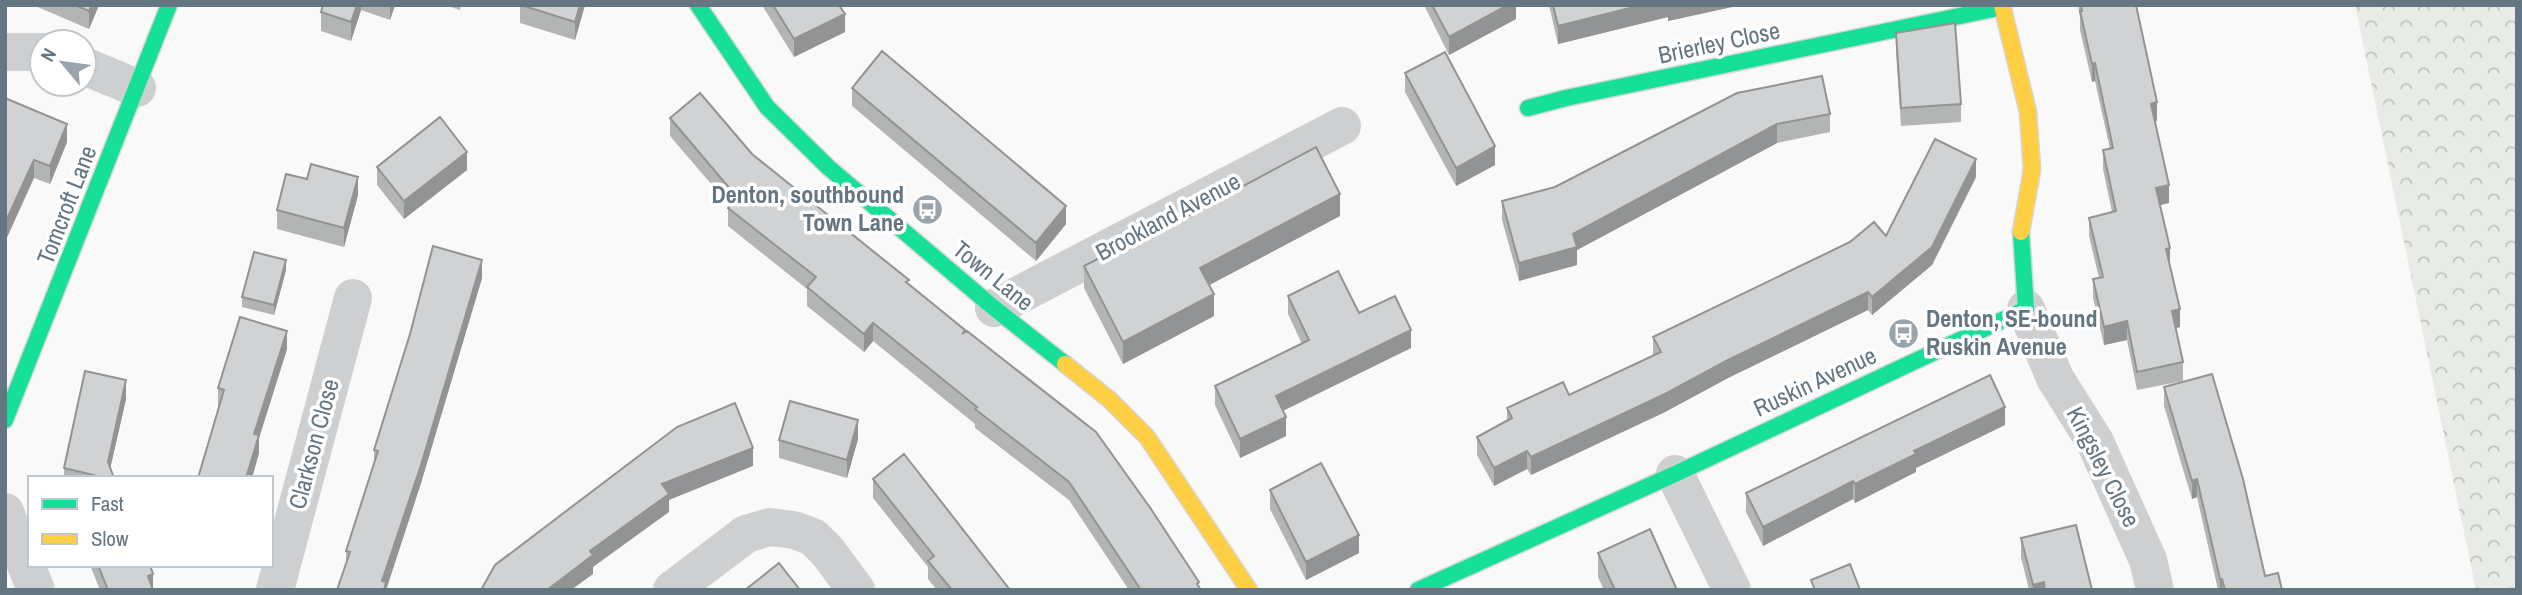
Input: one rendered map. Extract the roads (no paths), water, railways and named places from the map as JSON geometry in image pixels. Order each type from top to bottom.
[{"type":"street","name":"Tomcroft Lane","points":[[5,421],[169,5]]},
{"type":"street","name":"Town Lane","points":[[698,5],[766,107],[828,167],[994,308],[1110,400],[1147,437],[1249,590]]},
{"type":"street","points":[[2002,6],[2028,112],[2030,135],[2032,170],[2021,230],[2026,309]]},
{"type":"street","name":"Brierley Close","points":[[1528,108],[2002,6]]},
{"type":"street","points":[[5,52],[28,52]]},
{"type":"street","points":[[98,71],[137,88]]},
{"type":"street","name":"Brookland Avenue","points":[[994,308],[1342,126]]},
{"type":"street","name":"Clarkson Close","points":[[275,590],[353,298]]},
{"type":"street","name":"Ruskin Avenue","points":[[1419,590],[1675,474],[2026,309]]},
{"type":"street","name":"Kingsley Close","points":[[2026,309],[2055,378],[2095,442],[2148,560],[2155,590]]},
{"type":"street","points":[[1675,474],[1732,590]]},
{"type":"street","points":[[5,512],[36,590]]},
{"type":"street","points":[[672,590],[746,534],[770,527],[794,530],[813,537],[828,552],[856,590]]},
{"type":"place","name":"Denton, southbound Town Lane","points":[[927,209]]},
{"type":"place","name":"Denton, SE-bound Ruskin Avenue","points":[[1903,333]]}]
